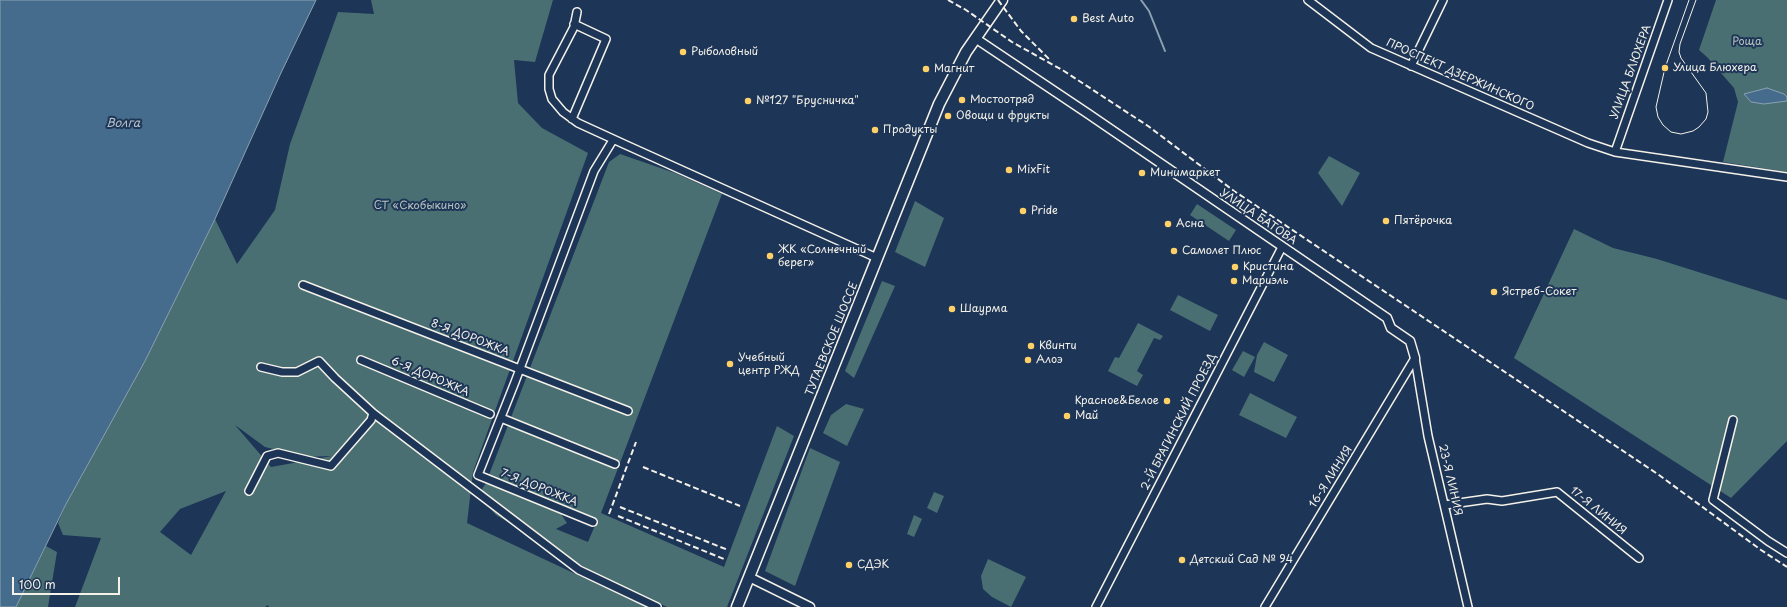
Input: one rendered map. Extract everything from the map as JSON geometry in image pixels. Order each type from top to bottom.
[{"type":"main road","name":"ТУТАЕВСКОЕ ШОССЕ","points":[[737,607],[939,104],[957,67],[975,38],[1002,0]]},
{"type":"street","name":"ПРОСПЕКТ ДЗЕРЖИНСКОГО","points":[[1308,0],[1371,48],[1588,143],[1615,152],[1787,177]]},
{"type":"street","points":[[1411,66],[1443,0]]},
{"type":"street","name":"УЛИЦА БЛЮХЕРА","points":[[1615,152],[1668,0]]},
{"type":"street","points":[[577,12],[574,24],[549,75],[548,89],[552,99],[563,112],[578,123],[613,140],[877,258]]},
{"type":"street","points":[[572,119],[606,39],[574,24]]},
{"type":"street","name":"УЛИЦА БАТОВА","points":[[975,38],[1387,318],[1391,328],[1410,341],[1415,358]]},
{"type":"street","points":[[613,140],[594,171],[501,418],[615,464]]},
{"type":"street","name":"2-Й БРАГИНСКИЙ ПРОЕЗД","points":[[1096,607],[1282,247]]},
{"type":"street","name":"8-Я ДОРОЖКА","points":[[303,285],[628,411]]},
{"type":"street","name":"23-Я ЛИНИЯ","points":[[1415,358],[1428,436],[1468,607]]},
{"type":"street","name":"16-Я ЛИНИЯ","points":[[1265,607],[1415,358]]},
{"type":"street","name":"6-Я ДОРОЖКА","points":[[361,360],[490,414]]},
{"type":"street","points":[[261,367],[282,372],[297,372],[319,361],[373,413],[579,570],[657,607]]},
{"type":"street","points":[[248,492],[268,456],[278,453],[331,466],[371,420],[373,413]]},
{"type":"street","name":"7-Я ДОРОЖКА","points":[[501,418],[478,475],[593,522]]},
{"type":"street","points":[[1733,420],[1713,500],[1768,541],[1787,553]]},
{"type":"street","name":"17-Я ЛИНИЯ","points":[[1445,505],[1486,499],[1502,500],[1557,492],[1639,558]]},
{"type":"street","points":[[749,577],[796,604],[810,607]]},
{"type":"green space","name":"СТ «Скобыкино»","points":[[371,0],[553,0],[535,62],[514,60],[518,103],[542,128],[588,153],[473,472],[467,523],[646,607],[269,607],[268,605],[265,607],[75,607],[101,538],[63,535],[58,523],[66,504],[145,361],[215,219],[237,264],[275,210],[290,144],[338,12],[374,14]],"holes":[[[235,425],[265,447],[306,457],[332,456],[271,467]],[[226,491],[191,555],[160,532],[180,509]]]},
{"type":"green space","name":"Роща","points":[[1716,0],[1787,0],[1787,172],[1723,162],[1738,102],[1734,88],[1699,50]]},
{"type":"green space","points":[[620,154],[675,173],[722,194],[601,513],[724,567],[777,426],[794,436],[727,607],[667,607],[594,573],[496,515],[478,495],[486,483],[561,514],[567,523],[556,529],[588,542],[596,523],[487,480],[609,162]]},
{"type":"green space","points":[[1329,156],[1360,173],[1342,206],[1318,173]]},
{"type":"green space","points":[[915,201],[944,218],[925,267],[895,252]]},
{"type":"green space","points":[[1197,204],[1236,230],[1229,241],[1190,215]]},
{"type":"green space","points":[[1574,229],[1613,248],[1657,259],[1787,300],[1787,441],[1731,498],[1514,358]]},
{"type":"green space","points":[[882,281],[895,286],[854,378],[845,371]]},
{"type":"green space","points":[[1178,295],[1218,315],[1210,331],[1170,310]]},
{"type":"green space","points":[[1138,323],[1163,336],[1160,340],[1154,338],[1137,371],[1143,375],[1137,386],[1108,371],[1115,357],[1119,358]]},
{"type":"green space","points":[[1264,342],[1288,355],[1274,382],[1254,372],[1257,355]]},
{"type":"green space","points":[[1243,351],[1255,357],[1244,377],[1232,370]]},
{"type":"green space","points":[[1250,393],[1297,417],[1286,438],[1239,415]]},
{"type":"green space","points":[[846,404],[864,409],[847,446],[823,433],[831,415]]},
{"type":"green space","points":[[810,448],[840,462],[795,586],[765,571]]},
{"type":"green space","points":[[934,492],[944,496],[937,513],[927,508]]},
{"type":"green space","points":[[914,515],[922,519],[914,537],[907,534]]},
{"type":"green space","points":[[46,546],[57,552],[48,607],[16,607]]},
{"type":"green space","points":[[988,559],[1026,577],[1011,607],[992,597],[983,589],[981,576]]},
{"type":"water","name":"Волга","points":[[0,0],[316,0],[280,75],[215,219],[145,361],[66,504],[16,607],[0,607]]},
{"type":"water","points":[[1767,88],[1784,94],[1787,97],[1787,101],[1764,104],[1751,102],[1744,94]]},
{"type":"waterway","points":[[1141,0],[1149,11],[1165,51]]},
{"type":"tram line","points":[[1689,0],[1665,68],[1656,107],[1658,117],[1663,125],[1671,132],[1681,134],[1693,131],[1699,127],[1706,119],[1708,112],[1706,93],[1681,58],[1679,52],[1680,44],[1696,0]]},
{"type":"railway","points":[[948,0],[966,10],[1012,42],[1064,71],[1148,126],[1234,191],[1659,475],[1761,550],[1787,567]]},
{"type":"railway","points":[[998,0],[1021,31],[1051,61]]},
{"type":"railway","points":[[609,514],[636,442]]},
{"type":"railway","points":[[643,467],[740,506]]},
{"type":"railway","points":[[620,507],[728,550]]},
{"type":"railway","points":[[618,516],[724,559]]},
{"type":"place","name":"Best Auto","points":[[1074,19]]},
{"type":"place","name":"Рыболовный","points":[[683,52]]},
{"type":"place","name":"Улица Блюхера","points":[[1665,68]]},
{"type":"place","name":"Магнит","points":[[926,69]]},
{"type":"place","name":"Мостоотряд","points":[[962,100]]},
{"type":"place","name":"№127 \"Брусничка\"","points":[[748,101]]},
{"type":"place","name":"Овощи и фрукты","points":[[948,116]]},
{"type":"place","name":"Продукты","points":[[875,130]]},
{"type":"place","name":"MixFit","points":[[1009,170]]},
{"type":"place","name":"Минимаркет","points":[[1142,173]]},
{"type":"place","name":"Pride","points":[[1023,211]]},
{"type":"place","name":"Пятёрочка","points":[[1386,221]]},
{"type":"place","name":"Асна","points":[[1168,224]]},
{"type":"place","name":"Самолет Плюс","points":[[1174,251]]},
{"type":"place","name":"ЖК «Солнечный берег»","points":[[770,256]]},
{"type":"place","name":"Кристина","points":[[1235,267]]},
{"type":"place","name":"Мариэль","points":[[1234,281]]},
{"type":"place","name":"Ястреб-Сокет","points":[[1494,292]]},
{"type":"place","name":"Шаурма","points":[[952,309]]},
{"type":"place","name":"Квинти","points":[[1031,346]]},
{"type":"place","name":"Алоэ","points":[[1028,360]]},
{"type":"place","name":"Учебный центр РЖД","points":[[730,364]]},
{"type":"place","name":"Красное&Белое","points":[[1167,401]]},
{"type":"place","name":"Май","points":[[1067,416]]},
{"type":"place","name":"Детский Сад № 94","points":[[1182,560]]},
{"type":"place","name":"СДЭК","points":[[849,565]]}]
